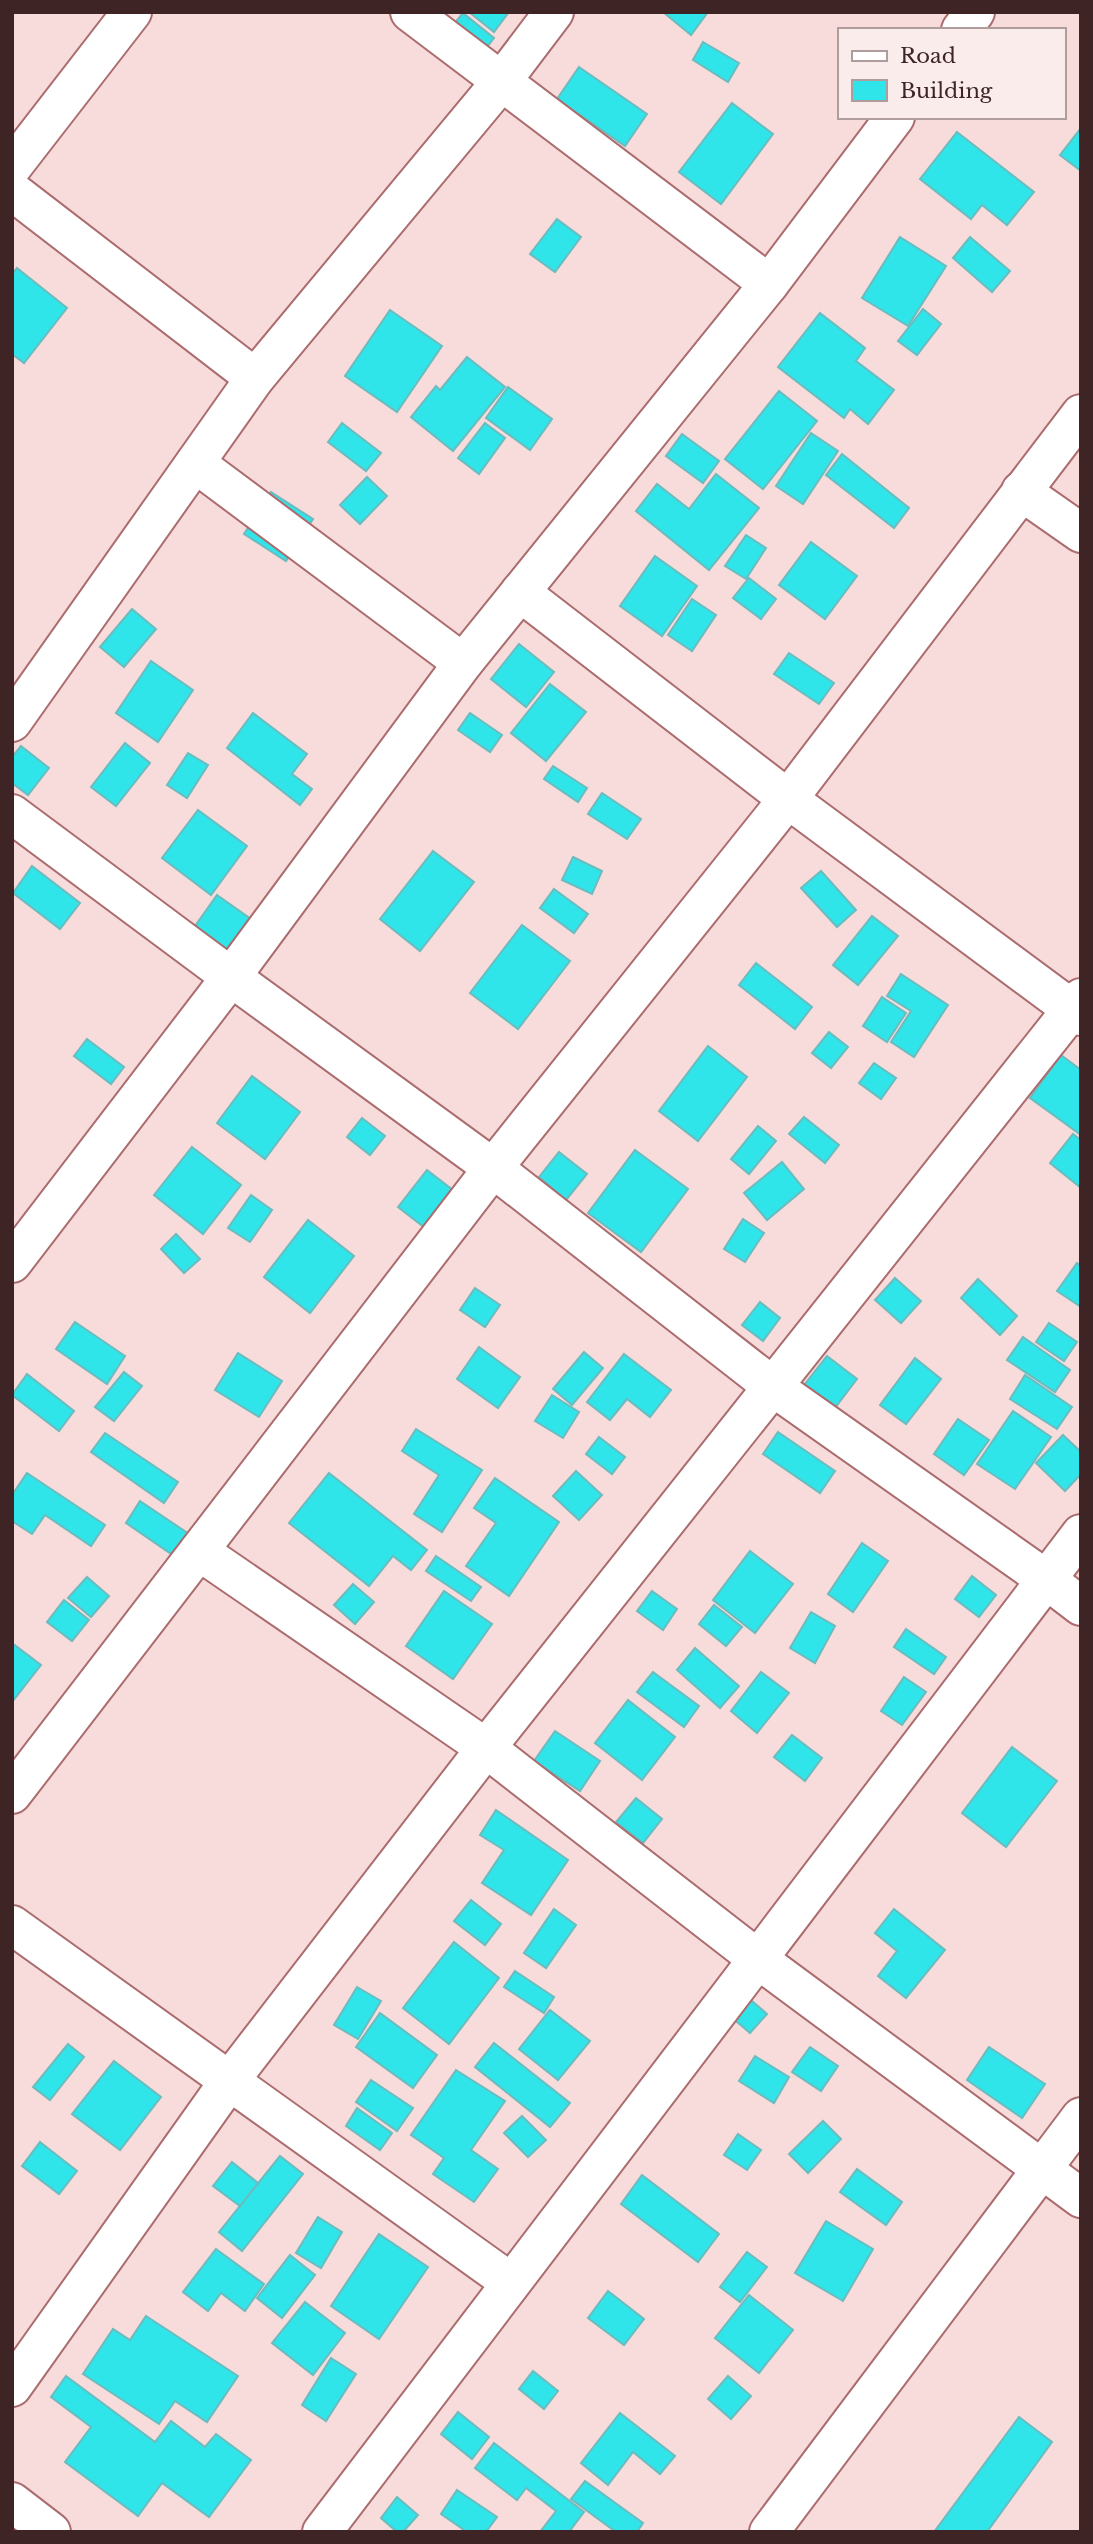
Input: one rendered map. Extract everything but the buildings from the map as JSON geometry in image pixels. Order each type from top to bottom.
[{"type":"street","points":[[12,167],[132,12]]},
{"type":"street","points":[[410,12],[768,284]]},
{"type":"street","points":[[12,722],[255,378],[502,82],[554,12]]},
{"type":"street","points":[[963,28],[975,12]]},
{"type":"street","points":[[12,1263],[231,977],[463,663],[768,284],[893,119]]},
{"type":"street","points":[[12,191],[255,378]]},
{"type":"street","points":[[12,1794],[494,1168],[788,799],[1081,414]]},
{"type":"street","points":[[195,463],[463,663]]},
{"type":"street","points":[[1021,491],[1081,533]]},
{"type":"street","points":[[12,2387],[230,2080],[486,1748],[772,1386],[1078,1008],[788,799],[520,592]]},
{"type":"street","points":[[12,814],[494,1168],[772,1386],[1081,1606]]},
{"type":"street","points":[[322,2532],[1081,1534]]},
{"type":"street","points":[[200,1551],[486,1748],[759,1960],[1081,2198]]},
{"type":"street","points":[[12,1925],[510,2282]]},
{"type":"street","points":[[769,2532],[1081,2117]]},
{"type":"street","points":[[12,2502],[51,2532]]}]
